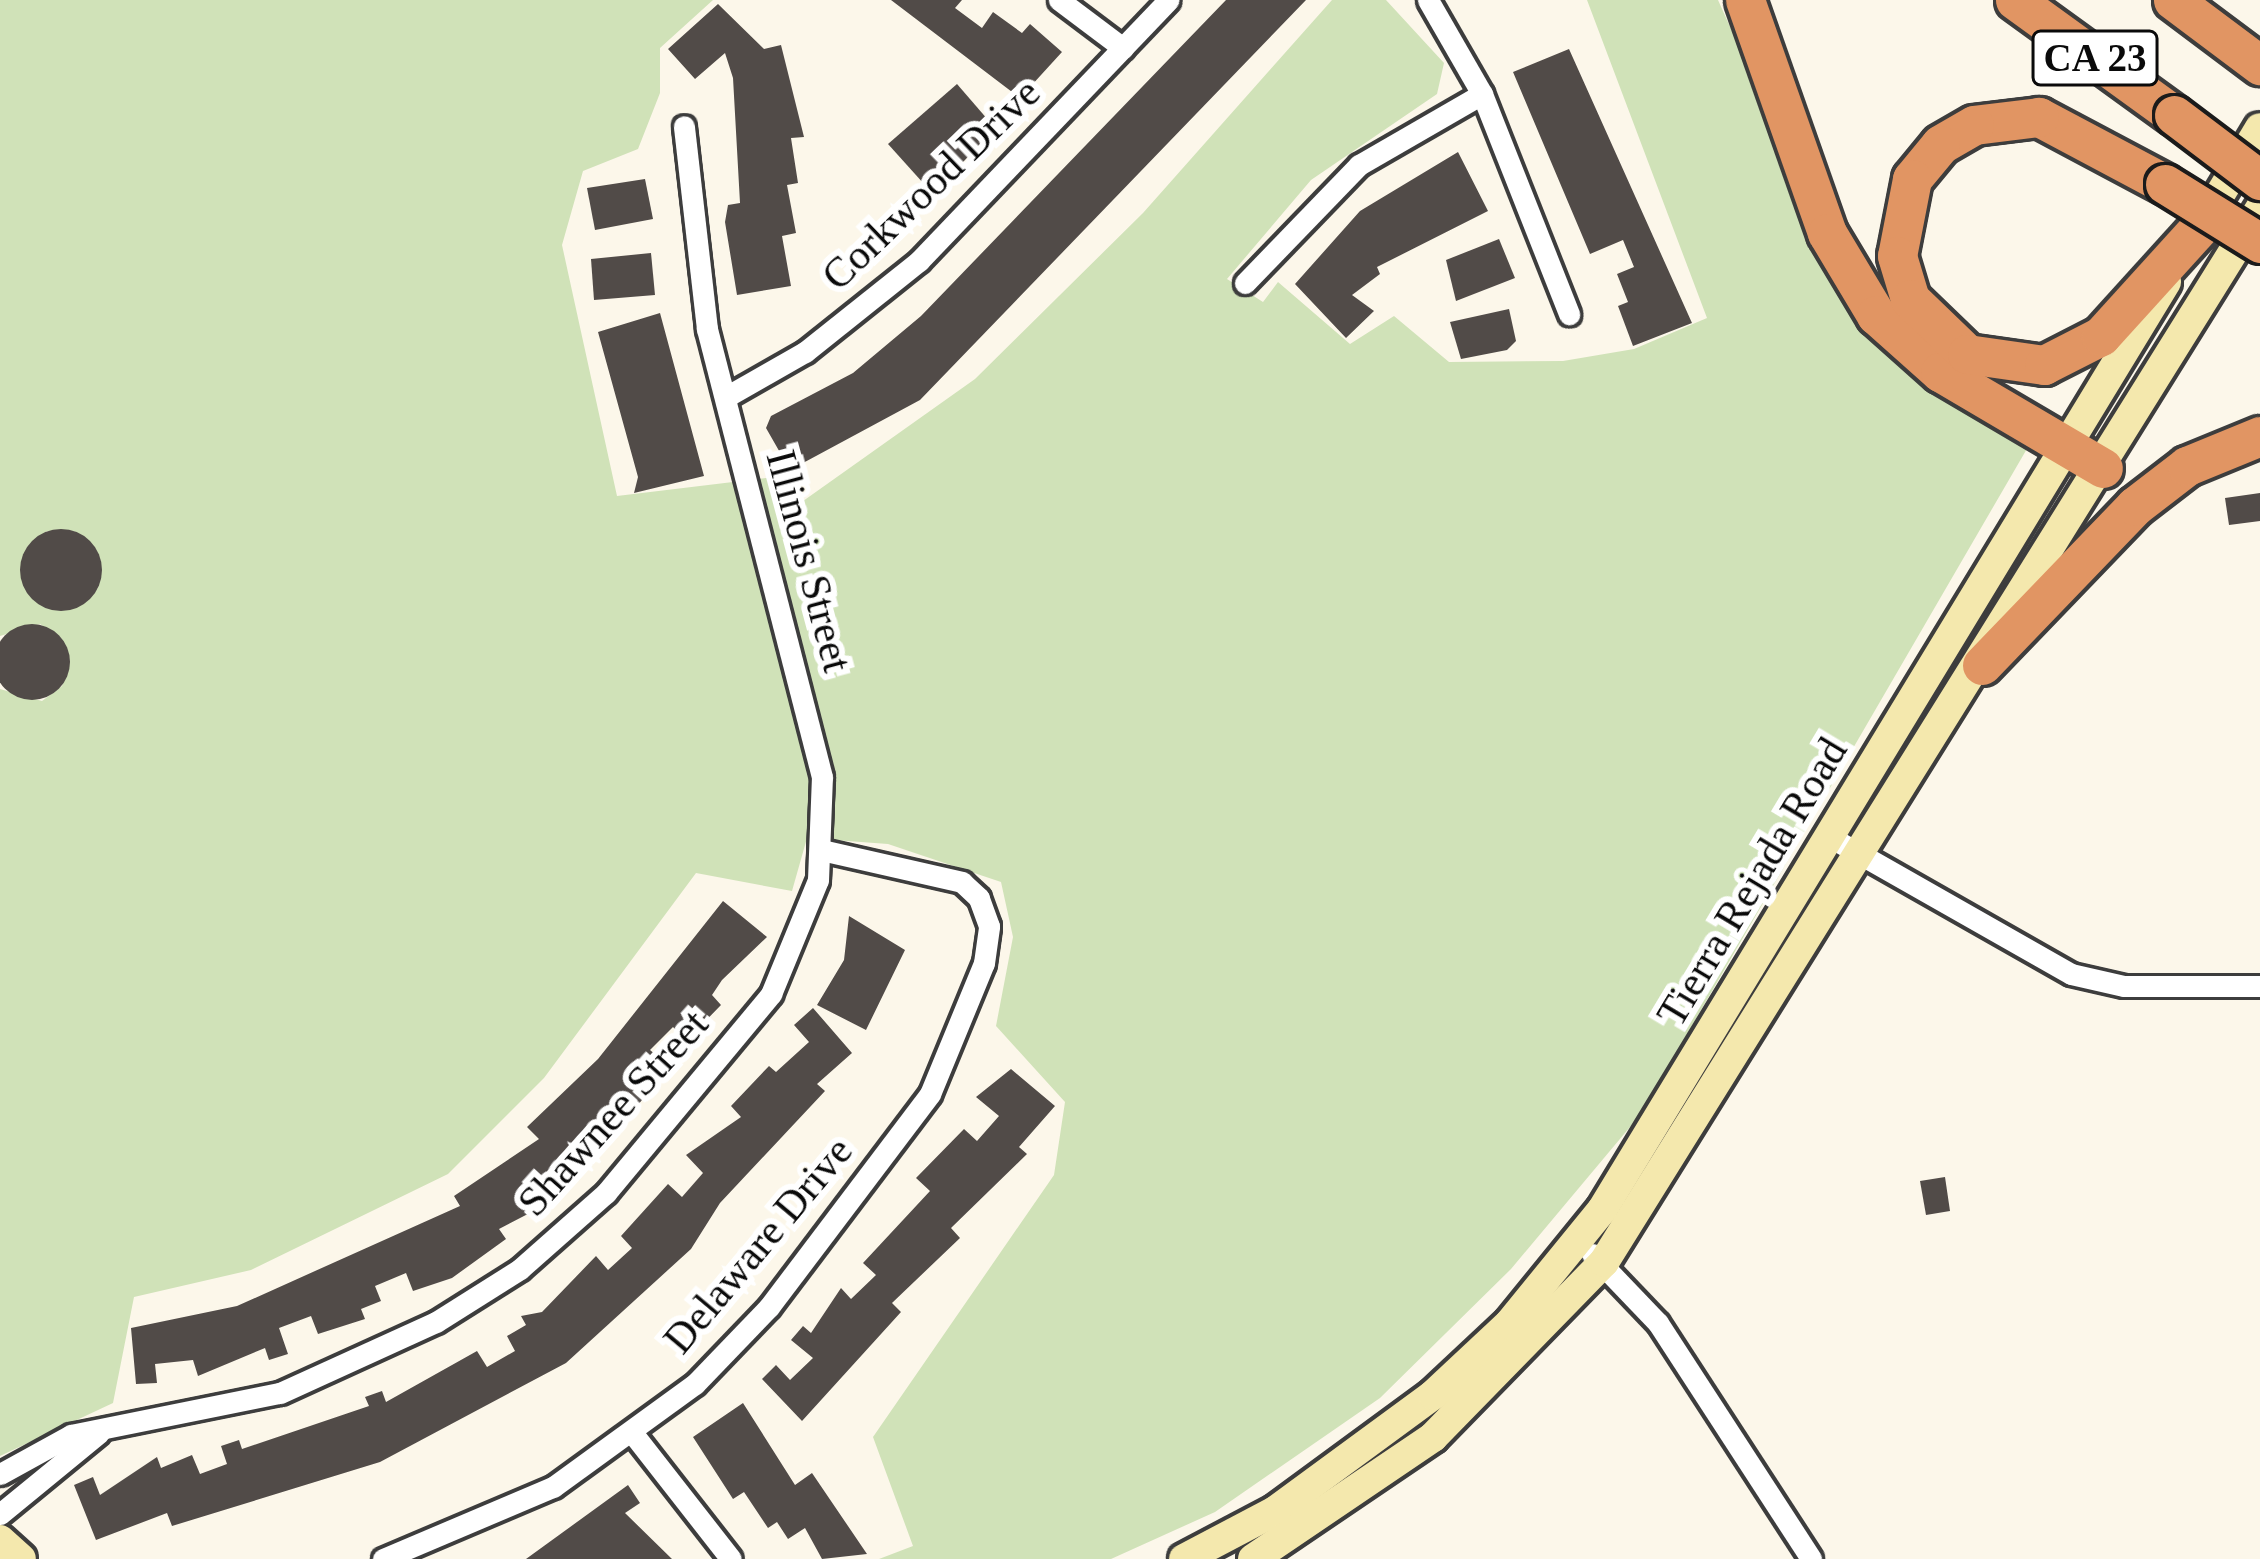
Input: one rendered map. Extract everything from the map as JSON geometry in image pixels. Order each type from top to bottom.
[{"type":"highway","points":[[1744,0],[1827,233],[1856,287],[1940,371],[2103,468]]},
{"type":"highway","name":"CA 23","points":[[2015,0],[2260,180]]},
{"type":"highway","name":"CA 23","points":[[2173,0],[2253,45]]},
{"type":"highway","points":[[2189,0],[2253,45]]},
{"type":"highway","points":[[2199,229],[2101,336],[2044,365],[1967,354],[1910,299],[1897,256],[1912,179],[1940,145],[1974,125],[2055,122],[2260,243]]},
{"type":"highway","points":[[1982,664],[2135,506],[2187,466],[2260,436]]},
{"type":"main road","name":"Tierra Rejada Road","points":[[1184,1559],[1275,1511],[1433,1395],[1576,1242],[1830,837],[2260,128]]},
{"type":"main road","name":"Tierra Rejada Road","points":[[1253,1559],[1433,1437],[1604,1262],[1863,856],[2260,209]]},
{"type":"main road","points":[[0,1540],[21,1559]]},
{"type":"street","points":[[1059,0],[1124,49]]},
{"type":"street","name":"Corkwood Drive","points":[[726,397],[868,307],[1168,0]]},
{"type":"street","points":[[1428,0],[1482,94],[1569,314]]},
{"type":"street","points":[[1245,283],[1359,165],[1482,94]]},
{"type":"street","name":"Illinois Street","points":[[684,126],[707,329],[812,725],[821,850]]},
{"type":"street","points":[[1830,837],[2071,974],[2124,986],[2260,986]]},
{"type":"street","name":"Delaware Drive","points":[[383,1559],[553,1487],[634,1435],[769,1307],[930,1094],[984,963],[989,926],[980,898],[962,882],[821,850]]},
{"type":"street","name":"Shawnee Street","points":[[0,1474],[71,1435],[280,1393],[436,1322],[520,1269],[606,1192],[771,994],[821,850]]},
{"type":"street","points":[[1576,1242],[1604,1262],[1725,1420],[1811,1559]]},
{"type":"street","name":"Shawnee Street","points":[[0,1514],[99,1433]]},
{"type":"street","points":[[634,1435],[731,1559]]},
{"type":"green space","points":[[0,0],[713,0],[660,48],[660,93],[638,149],[583,171],[562,245],[617,496],[774,477],[782,516],[975,379],[1143,213],[1332,0],[1386,0],[1444,63],[1437,94],[1311,180],[1227,279],[1263,302],[1278,282],[1350,344],[1394,316],[1449,362],[1563,361],[1634,349],[1707,318],[1587,0],[1718,0],[1867,331],[1919,380],[2028,447],[1640,1115],[1511,1269],[1380,1398],[1215,1512],[1111,1559],[879,1559],[913,1546],[873,1437],[1054,1175],[1065,1102],[996,1026],[1013,937],[1001,882],[888,844],[807,838],[792,891],[696,873],[544,1078],[448,1174],[251,1270],[134,1297],[113,1403],[0,1456],[0,689],[42,701],[62,686],[69,662],[61,638],[40,624],[0,636]],"holes":[[[47,531],[74,531],[101,561],[98,588],[77,607],[52,609],[23,585],[27,547]]]},
{"type":"building","points":[[891,0],[962,0],[955,8],[982,28],[993,12],[1022,33],[1030,24],[1062,52],[1020,98]]},
{"type":"building","points":[[1226,0],[1306,0],[920,400],[790,470],[766,428],[771,416],[853,373],[921,316]]},
{"type":"building","points":[[718,4],[764,49],[781,45],[804,137],[791,138],[798,183],[787,185],[796,233],[782,236],[791,286],[737,295],[725,222],[728,205],[740,203],[733,78],[725,53],[695,79],[668,49]]},
{"type":"building","points":[[1569,49],[1692,323],[1633,346],[1618,306],[1628,302],[1617,274],[1634,267],[1623,240],[1590,254],[1513,72]]},
{"type":"building","points":[[957,84],[995,128],[933,194],[888,144]]},
{"type":"building","points":[[1458,152],[1488,211],[1377,267],[1380,274],[1352,295],[1374,311],[1346,338],[1295,284],[1360,211]]},
{"type":"building","points":[[645,179],[653,219],[595,230],[587,188]]},
{"type":"building","points":[[1499,239],[1515,278],[1456,301],[1446,260]]},
{"type":"building","points":[[651,253],[655,295],[594,300],[591,259]]},
{"type":"building","points":[[1509,309],[1516,341],[1507,350],[1461,359],[1450,322]]},
{"type":"building","points":[[660,313],[704,476],[634,493],[638,477],[598,332]]},
{"type":"building","points":[[2260,493],[2260,521],[2229,525],[2225,498]]},
{"type":"building","points":[[61,529],[90,541],[102,570],[90,599],[61,611],[32,599],[20,570],[32,541]]},
{"type":"building","points":[[32,624],[59,635],[70,662],[59,689],[32,700],[5,689],[-6,662],[5,635]]},
{"type":"building","points":[[723,901],[767,937],[722,980],[712,995],[721,1005],[686,1041],[673,1027],[650,1050],[663,1061],[649,1078],[656,1084],[602,1146],[538,1186],[551,1202],[499,1229],[506,1239],[452,1278],[413,1291],[406,1273],[375,1286],[381,1301],[361,1309],[365,1319],[318,1334],[311,1316],[279,1328],[288,1354],[269,1360],[265,1348],[198,1376],[193,1360],[155,1364],[157,1383],[136,1384],[131,1328],[237,1306],[460,1206],[454,1196],[539,1139],[527,1127],[598,1059]]},
{"type":"building","points":[[849,916],[905,950],[866,1030],[817,1005],[844,960]]},
{"type":"building","points":[[813,1008],[852,1053],[817,1084],[825,1091],[720,1203],[691,1249],[566,1363],[380,1462],[172,1526],[167,1513],[96,1540],[74,1485],[93,1477],[100,1495],[157,1457],[161,1468],[192,1455],[200,1474],[227,1464],[221,1446],[239,1440],[242,1449],[369,1406],[365,1397],[382,1391],[386,1402],[477,1351],[487,1367],[515,1351],[507,1336],[526,1325],[521,1316],[542,1312],[596,1256],[608,1270],[632,1248],[621,1236],[668,1184],[682,1197],[703,1173],[686,1155],[741,1117],[731,1106],[769,1066],[776,1072],[809,1042],[794,1025]]},
{"type":"building","points":[[1011,1069],[1055,1106],[1019,1147],[1027,1154],[951,1228],[960,1238],[892,1303],[901,1312],[802,1421],[762,1379],[776,1365],[790,1380],[813,1358],[791,1340],[803,1326],[811,1333],[841,1288],[851,1299],[876,1275],[863,1263],[930,1191],[916,1178],[964,1129],[977,1141],[999,1116],[976,1097]]},
{"type":"building","points":[[1945,1177],[1950,1211],[1926,1215],[1920,1181]]},
{"type":"building","points":[[743,1403],[795,1485],[812,1473],[867,1554],[822,1559],[805,1528],[788,1539],[777,1522],[768,1528],[744,1492],[733,1499],[693,1437]]},
{"type":"building","points":[[628,1485],[640,1503],[625,1513],[672,1559],[526,1559]]}]
